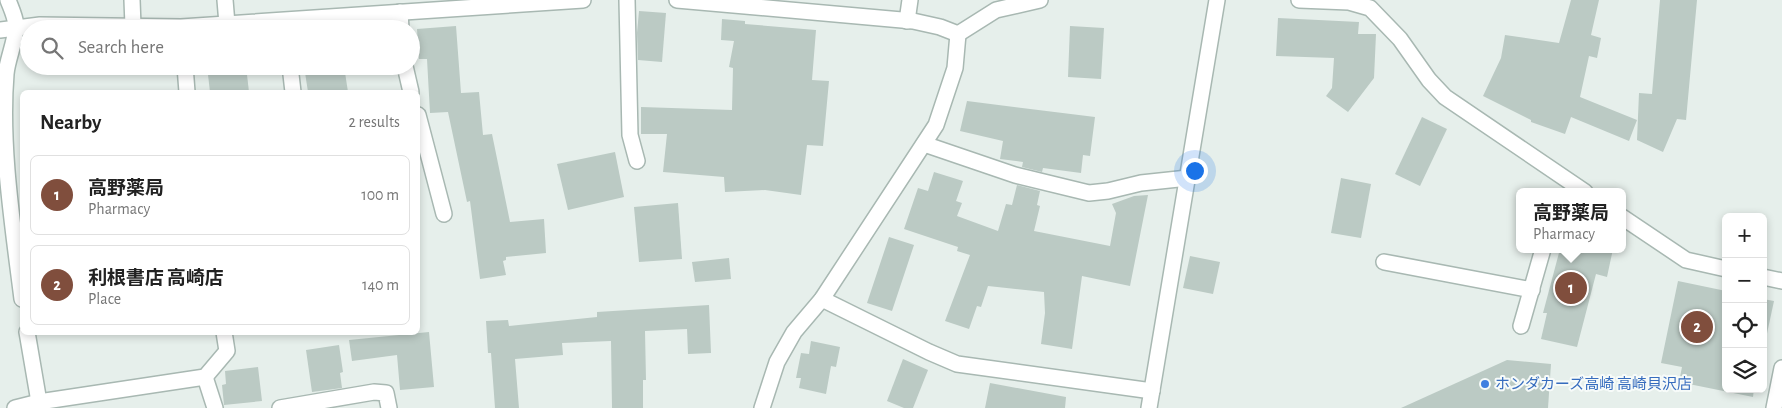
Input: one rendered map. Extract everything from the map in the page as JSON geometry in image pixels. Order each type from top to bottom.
[{"type":"street","points":[[8,0],[16,27],[7,66],[3,101],[9,189],[20,282]]},
{"type":"street","points":[[132,0],[133,20]]},
{"type":"street","points":[[225,0],[227,20]]},
{"type":"street","points":[[323,20],[400,12],[583,0]]},
{"type":"street","points":[[627,0],[630,136],[637,161]]},
{"type":"street","points":[[677,0],[747,3],[908,21],[940,27],[958,34]]},
{"type":"street","points":[[908,21],[910,0]]},
{"type":"street","points":[[958,34],[996,10],[1040,0]]},
{"type":"street","points":[[1149,408],[1217,0]]},
{"type":"street","points":[[1299,0],[1349,1],[1370,8],[1400,39],[1429,80],[1446,97],[1562,184]]},
{"type":"street","points":[[400,12],[400,20]]},
{"type":"street","points":[[0,30],[20,27]]},
{"type":"street","points":[[762,408],[777,362],[794,332],[822,299],[936,124],[955,68],[958,34]]},
{"type":"street","points":[[186,75],[187,90]]},
{"type":"street","points":[[291,75],[293,90]]},
{"type":"street","points":[[407,75],[411,90]]},
{"type":"street","points":[[420,123],[444,214]]},
{"type":"street","points":[[924,144],[1015,174],[1089,193],[1108,191],[1141,183],[1188,178]]},
{"type":"street","points":[[1626,220],[1686,260],[1722,267]]},
{"type":"street","points":[[1522,326],[1542,253]]},
{"type":"street","points":[[1384,262],[1532,290]]},
{"type":"street","points":[[1767,277],[1782,280]]},
{"type":"street","points":[[822,299],[957,364],[1152,391]]},
{"type":"street","points":[[28,335],[39,402]]},
{"type":"street","points":[[16,408],[39,402],[205,377],[227,351],[224,335]]},
{"type":"street","points":[[1774,408],[1782,368]]},
{"type":"street","points":[[205,377],[215,408]]},
{"type":"street","points":[[280,408],[374,392],[386,393],[389,408]]},
{"type":"building","points":[[1571,0],[1599,0],[1591,35],[1601,38],[1597,58],[1589,56],[1580,97],[1637,120],[1629,141],[1571,117],[1565,134],[1531,122],[1531,120],[1483,96],[1501,58],[1505,35],[1559,43]]},
{"type":"building","points":[[1660,0],[1697,0],[1686,120],[1677,119],[1663,152],[1637,140],[1639,93],[1652,94]]},
{"type":"building","points":[[639,11],[666,13],[662,62],[638,60],[637,33]]},
{"type":"building","points":[[1278,18],[1359,22],[1358,34],[1376,34],[1374,78],[1348,112],[1326,96],[1332,88],[1334,58],[1276,56]]},
{"type":"building","points":[[722,19],[745,21],[745,24],[816,30],[812,80],[829,81],[823,146],[807,145],[801,195],[765,190],[725,192],[724,177],[663,172],[667,134],[641,134],[641,107],[732,110],[733,68],[729,67],[734,41],[721,40]]},
{"type":"building","points":[[456,26],[461,93],[479,92],[483,135],[492,134],[510,222],[544,219],[546,253],[506,257],[506,260],[503,261],[506,275],[480,279],[470,201],[467,202],[448,112],[430,113],[427,59],[420,59],[420,29]]},
{"type":"building","points":[[1070,26],[1104,28],[1101,79],[1068,77]]},
{"type":"building","points":[[208,75],[247,75],[249,90],[210,90]]},
{"type":"building","points":[[305,75],[345,75],[348,90],[308,90]]},
{"type":"building","points":[[967,101],[1095,117],[1090,156],[1083,155],[1081,173],[1043,168],[1042,172],[1022,167],[1023,162],[1000,159],[1003,141],[960,131]]},
{"type":"building","points":[[1422,117],[1447,129],[1420,186],[1395,174]]},
{"type":"building","points":[[615,152],[624,197],[568,210],[557,164]]},
{"type":"building","points":[[934,172],[963,181],[956,201],[962,203],[957,216],[998,231],[1006,204],[1012,205],[1017,185],[1040,191],[1037,205],[1040,206],[1034,231],[1110,246],[1116,213],[1112,204],[1134,196],[1148,195],[1130,286],[1082,276],[1072,349],[1041,344],[1045,313],[1044,292],[988,286],[981,307],[977,306],[969,329],[945,321],[970,255],[957,251],[958,247],[904,229],[918,188],[928,191]]},
{"type":"building","points":[[1341,178],[1371,184],[1361,238],[1331,233]]},
{"type":"building","points":[[678,203],[682,259],[639,262],[634,207]]},
{"type":"building","points":[[889,237],[914,245],[892,311],[867,303]]},
{"type":"building","points":[[1559,253],[1612,253],[1607,277],[1596,274],[1577,347],[1541,339],[1547,313],[1543,313]]},
{"type":"building","points":[[1190,256],[1220,262],[1213,294],[1183,288]]},
{"type":"building","points":[[729,258],[731,279],[695,282],[692,262]]},
{"type":"building","points":[[1678,281],[1722,290],[1722,391],[1679,382],[1682,367],[1661,363]]},
{"type":"building","points":[[1767,300],[1774,301],[1767,333]]},
{"type":"building","points":[[709,305],[711,353],[688,354],[687,329],[645,331],[646,380],[643,380],[643,408],[612,408],[611,341],[562,343],[563,355],[515,359],[519,408],[495,408],[491,353],[488,353],[486,321],[508,320],[509,326],[597,317],[597,312]]},
{"type":"building","points":[[429,332],[434,387],[400,390],[397,355],[352,361],[349,340],[420,335],[420,333]]},
{"type":"building","points":[[811,341],[840,347],[836,367],[831,366],[826,394],[799,388],[801,378],[796,378],[801,353],[809,354]]},
{"type":"building","points":[[339,345],[343,372],[340,373],[342,388],[312,392],[306,350]]},
{"type":"building","points":[[903,359],[928,370],[913,408],[904,408],[887,401]]},
{"type":"building","name":"ホンダカーズ高崎 高崎貝沢店","points":[[1507,360],[1551,364],[1548,408],[1401,408]]},
{"type":"building","points":[[258,367],[262,401],[224,405],[222,385],[226,384],[225,371]]},
{"type":"building","points":[[990,383],[1066,397],[1065,408],[985,408]]},
{"type":"building","points":[[1733,393],[1754,393],[1753,397]]},
{"type":"place","name":"高野薬局","points":[[1571,288]]},
{"type":"place","name":"利根書店 高崎店","points":[[1697,327]]},
{"type":"place","name":"ホンダカーズ高崎 高崎貝沢店","points":[[1485,384]]}]
